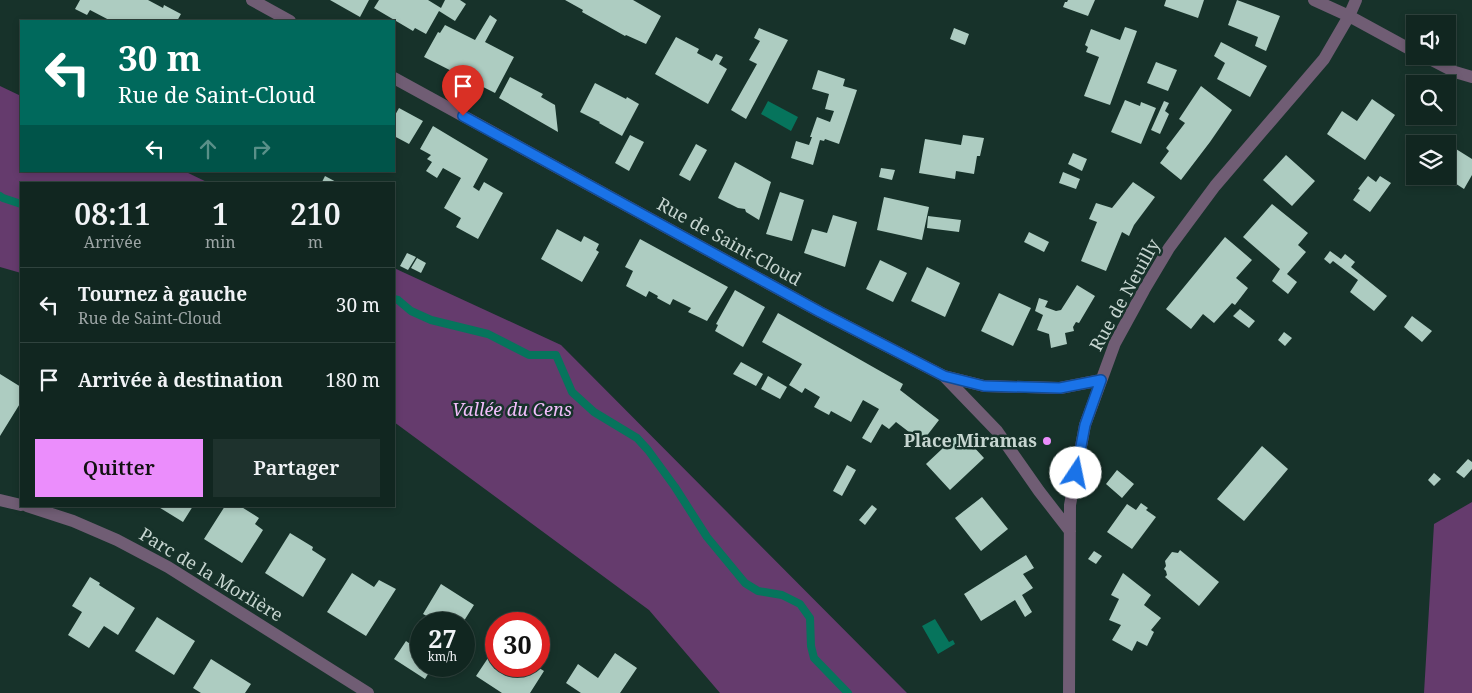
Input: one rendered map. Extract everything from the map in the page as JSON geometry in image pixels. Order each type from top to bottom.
[{"type":"street","points":[[252,0],[288,20]]},
{"type":"street","points":[[1314,0],[1349,16],[1406,47]]},
{"type":"street","name":"Rue de Neuilly","points":[[1069,693],[1070,505],[1085,425],[1115,343],[1169,248],[1215,186],[1324,58],[1349,16],[1356,0]]},
{"type":"street","points":[[1441,65],[1455,72],[1472,77]]},
{"type":"street","name":"Rue de Saint-Cloud","points":[[395,79],[820,312],[944,376],[984,386],[1060,388],[1101,380]]},
{"type":"street","name":"Rue de Saint-Cloud","points":[[944,376],[997,431],[1070,531]]},
{"type":"street","points":[[0,500],[20,505]]},
{"type":"street","name":"Parc de la Morlière","points":[[30,507],[117,540],[168,567],[368,693]]},
{"type":"green space","points":[[0,86],[20,96],[20,172],[186,172],[207,182],[20,182],[20,273],[0,267]]},
{"type":"green space","name":"Vallée du Cens","points":[[395,268],[561,345],[907,693],[720,693],[649,610],[395,423]]},
{"type":"green space","points":[[1472,502],[1472,693],[1424,693],[1434,524]]},
{"type":"shaded area","points":[[768,101],[798,117],[791,131],[761,114]]},
{"type":"shaded area","points":[[935,619],[949,642],[953,640],[955,644],[938,654],[922,626]]},
{"type":"building","points":[[80,0],[148,0],[163,8],[164,5],[181,14],[178,20],[109,20],[90,10],[87,15],[75,9]]},
{"type":"building","points":[[330,0],[369,0],[360,17]]},
{"type":"building","points":[[379,0],[428,0],[441,8],[445,0],[460,0],[466,4],[455,21],[439,11],[426,34],[415,28],[413,31],[374,8]]},
{"type":"building","points":[[565,0],[633,0],[661,16],[646,44],[625,36],[582,12],[583,10]]},
{"type":"building","points":[[1068,0],[1095,0],[1088,16],[1063,7]]},
{"type":"building","points":[[1166,0],[1204,0],[1198,18],[1164,6]]},
{"type":"building","points":[[1237,0],[1280,16],[1266,51],[1255,46],[1258,37],[1228,25]]},
{"type":"building","points":[[490,15],[497,20],[485,42],[514,57],[495,93],[424,57],[438,32],[440,33],[445,25],[475,40]]},
{"type":"building","points":[[1125,27],[1137,31],[1110,105],[1084,96],[1099,57],[1086,52],[1088,47],[1085,45],[1091,29],[1120,40]]},
{"type":"building","points":[[759,28],[788,40],[746,119],[731,110],[757,64],[749,60],[760,41],[754,38]]},
{"type":"building","points":[[954,28],[969,34],[965,45],[950,39]]},
{"type":"building","points":[[676,37],[699,49],[697,53],[712,61],[716,54],[723,57],[719,64],[727,69],[708,104],[655,74]]},
{"type":"building","points":[[1221,42],[1267,66],[1250,97],[1217,79],[1225,63],[1214,56]]},
{"type":"building","points":[[1156,62],[1177,70],[1168,91],[1147,83]]},
{"type":"building","points":[[818,70],[845,79],[843,86],[857,90],[839,144],[825,139],[824,141],[820,140],[813,165],[791,158],[796,141],[809,145],[817,117],[830,122],[834,111],[825,109],[829,94],[812,89]]},
{"type":"building","points":[[510,77],[543,94],[541,97],[555,105],[558,132],[499,98]]},
{"type":"building","points":[[595,83],[639,104],[622,136],[580,112]]},
{"type":"building","points":[[1201,86],[1232,110],[1181,180],[1160,163],[1169,151],[1166,148],[1185,123],[1179,119]]},
{"type":"building","points":[[1372,99],[1395,115],[1365,160],[1327,134],[1342,111],[1357,121]]},
{"type":"building","points":[[1125,100],[1140,106],[1141,102],[1156,108],[1141,144],[1111,132]]},
{"type":"building","points":[[1164,101],[1169,103],[1165,111],[1169,114],[1160,134],[1151,130]]},
{"type":"building","points":[[399,108],[423,121],[409,144],[395,137],[395,115]]},
{"type":"building","points":[[433,126],[488,159],[473,187],[479,191],[484,182],[503,193],[478,239],[456,227],[461,218],[444,208],[461,178],[443,168],[437,178],[426,171],[432,162],[427,159],[431,155],[420,149]]},
{"type":"building","points":[[630,135],[644,142],[629,171],[615,163]]},
{"type":"building","points":[[963,135],[984,138],[980,156],[977,156],[974,174],[956,171],[955,179],[919,173],[925,139],[961,145]]},
{"type":"building","points":[[696,144],[707,150],[690,181],[679,175]]},
{"type":"building","points":[[1456,149],[1472,159],[1472,175],[1464,189],[1456,184]]},
{"type":"building","points":[[1073,153],[1087,159],[1082,171],[1068,164]]},
{"type":"building","points":[[1286,155],[1315,181],[1292,206],[1263,180]]},
{"type":"building","points":[[735,162],[771,182],[759,220],[746,212],[745,209],[738,208],[718,198]]},
{"type":"building","points":[[881,168],[895,170],[892,180],[879,177]]},
{"type":"building","points":[[1063,172],[1080,179],[1076,189],[1059,183]]},
{"type":"building","points":[[325,176],[336,182],[322,182]]},
{"type":"building","points":[[1368,176],[1376,182],[1380,176],[1391,183],[1370,212],[1353,200],[1360,190],[1358,189]]},
{"type":"building","points":[[1133,182],[1155,197],[1134,225],[1129,236],[1122,232],[1106,271],[1081,261],[1097,222],[1089,219],[1096,203],[1112,208]]},
{"type":"building","points":[[780,192],[804,200],[792,241],[766,234]]},
{"type":"building","points":[[884,197],[929,207],[922,240],[877,230]]},
{"type":"building","points":[[1272,204],[1308,233],[1298,245],[1306,252],[1287,274],[1297,282],[1288,294],[1272,281],[1280,269],[1243,237]]},
{"type":"building","points":[[833,215],[857,222],[845,267],[804,253],[812,229],[827,233]]},
{"type":"building","points":[[928,216],[961,220],[959,232],[927,228]]},
{"type":"building","points":[[557,229],[581,242],[584,236],[599,244],[596,250],[599,252],[582,282],[541,259]]},
{"type":"building","points":[[1029,232],[1049,242],[1044,252],[1024,242]]},
{"type":"building","points":[[1225,237],[1252,260],[1236,278],[1248,288],[1235,305],[1232,303],[1214,323],[1203,314],[1191,329],[1166,309]]},
{"type":"building","points":[[640,239],[728,287],[707,321],[688,312],[691,308],[673,299],[670,305],[649,291],[646,297],[626,286],[633,271],[625,267]]},
{"type":"building","points":[[1330,251],[1341,259],[1345,254],[1355,262],[1351,267],[1387,296],[1374,311],[1350,292],[1358,280],[1333,261],[1330,264],[1324,259]]},
{"type":"building","points":[[407,253],[416,257],[408,270],[400,266]]},
{"type":"building","points":[[417,258],[426,263],[421,273],[411,268]]},
{"type":"building","points":[[880,260],[907,273],[893,302],[866,289]]},
{"type":"building","points":[[927,267],[960,283],[945,317],[911,301]]},
{"type":"building","points":[[1077,285],[1095,296],[1079,323],[1076,322],[1073,327],[1074,331],[1065,333],[1067,344],[1051,348],[1049,334],[1037,330],[1043,315],[1035,311],[1039,298],[1048,301],[1045,307],[1056,311],[1061,310]]},
{"type":"building","points":[[735,290],[765,307],[743,347],[715,331],[718,325],[716,324]]},
{"type":"building","points":[[999,293],[1031,308],[1013,346],[981,331]]},
{"type":"building","points":[[1240,309],[1255,321],[1249,328],[1233,316]]},
{"type":"building","points":[[778,313],[903,384],[900,390],[939,420],[922,442],[896,422],[889,429],[882,424],[871,443],[862,438],[879,409],[863,400],[851,422],[831,411],[829,415],[814,407],[820,397],[805,388],[802,393],[789,385],[802,364],[762,342]]},
{"type":"building","points":[[1412,316],[1432,331],[1422,342],[1404,327]]},
{"type":"building","points":[[1284,332],[1292,338],[1285,346],[1278,340]]},
{"type":"building","points":[[741,362],[763,374],[756,386],[733,374]]},
{"type":"building","points":[[0,374],[20,386],[20,404],[0,436]]},
{"type":"building","points":[[768,376],[787,387],[780,399],[761,389]]},
{"type":"building","points":[[960,432],[984,458],[950,490],[926,464]]},
{"type":"building","points":[[1262,446],[1288,469],[1244,521],[1217,499]]},
{"type":"building","points":[[1468,459],[1472,462],[1472,469],[1464,478],[1456,472]]},
{"type":"building","points":[[847,465],[856,470],[842,496],[833,491]]},
{"type":"building","points":[[1117,470],[1134,484],[1122,498],[1106,484]]},
{"type":"building","points":[[1434,473],[1441,479],[1434,486],[1428,480]]},
{"type":"building","points":[[982,497],[1008,529],[981,551],[955,518]]},
{"type":"building","points":[[1141,503],[1148,508],[1146,510],[1156,517],[1132,549],[1107,532],[1127,504],[1136,510]]},
{"type":"building","points":[[872,505],[877,509],[865,525],[859,520]]},
{"type":"building","points":[[159,507],[192,507],[183,522]]},
{"type":"building","points":[[224,507],[242,507],[259,518],[255,524],[263,530],[242,563],[204,539]]},
{"type":"building","points":[[290,533],[313,547],[312,550],[326,559],[303,597],[265,573]]},
{"type":"building","points":[[1180,550],[1219,582],[1199,606],[1165,577],[1167,575],[1164,569],[1166,566],[1165,561],[1172,552],[1178,553]]},
{"type":"building","points":[[1094,551],[1102,556],[1096,564],[1088,559]]},
{"type":"building","points":[[1026,555],[1034,568],[1023,574],[1033,588],[1022,595],[1032,612],[1025,617],[1015,600],[981,621],[964,594]]},
{"type":"building","points":[[352,573],[374,587],[379,580],[396,589],[366,636],[327,612]]},
{"type":"building","points":[[1123,573],[1151,595],[1144,605],[1161,618],[1151,630],[1154,632],[1147,646],[1137,641],[1132,651],[1112,640],[1121,625],[1109,620],[1119,599],[1111,595]]},
{"type":"building","points":[[90,577],[135,608],[118,635],[104,626],[89,648],[68,635],[82,612],[72,606]]},
{"type":"building","points":[[441,584],[474,605],[470,612],[424,612]]},
{"type":"building","points":[[157,617],[195,641],[174,675],[135,651]]},
{"type":"building","points":[[406,641],[410,644],[410,669],[394,659]]},
{"type":"building","points":[[615,653],[637,668],[620,693],[581,693],[566,683],[578,664],[598,678]]},
{"type":"building","points":[[211,659],[251,684],[245,693],[201,693],[193,688]]},
{"type":"building","points":[[485,662],[485,677],[540,677],[530,693],[502,693],[476,676]]},
{"type":"waterway","points":[[0,196],[20,204]]},
{"type":"waterway","points":[[395,299],[411,311],[431,320],[488,334],[529,355],[556,355],[572,392],[594,412],[637,438],[648,450],[675,487],[707,537],[745,583],[758,591],[782,595],[800,604],[810,618],[811,646],[814,658],[848,693]]},
{"type":"place","name":"Place Miramas","points":[[1047,441]]},
{"type":"route","points":[[463,116],[820,312],[944,376],[984,386],[1060,388],[1101,380],[1085,425],[1076,473]]}]
